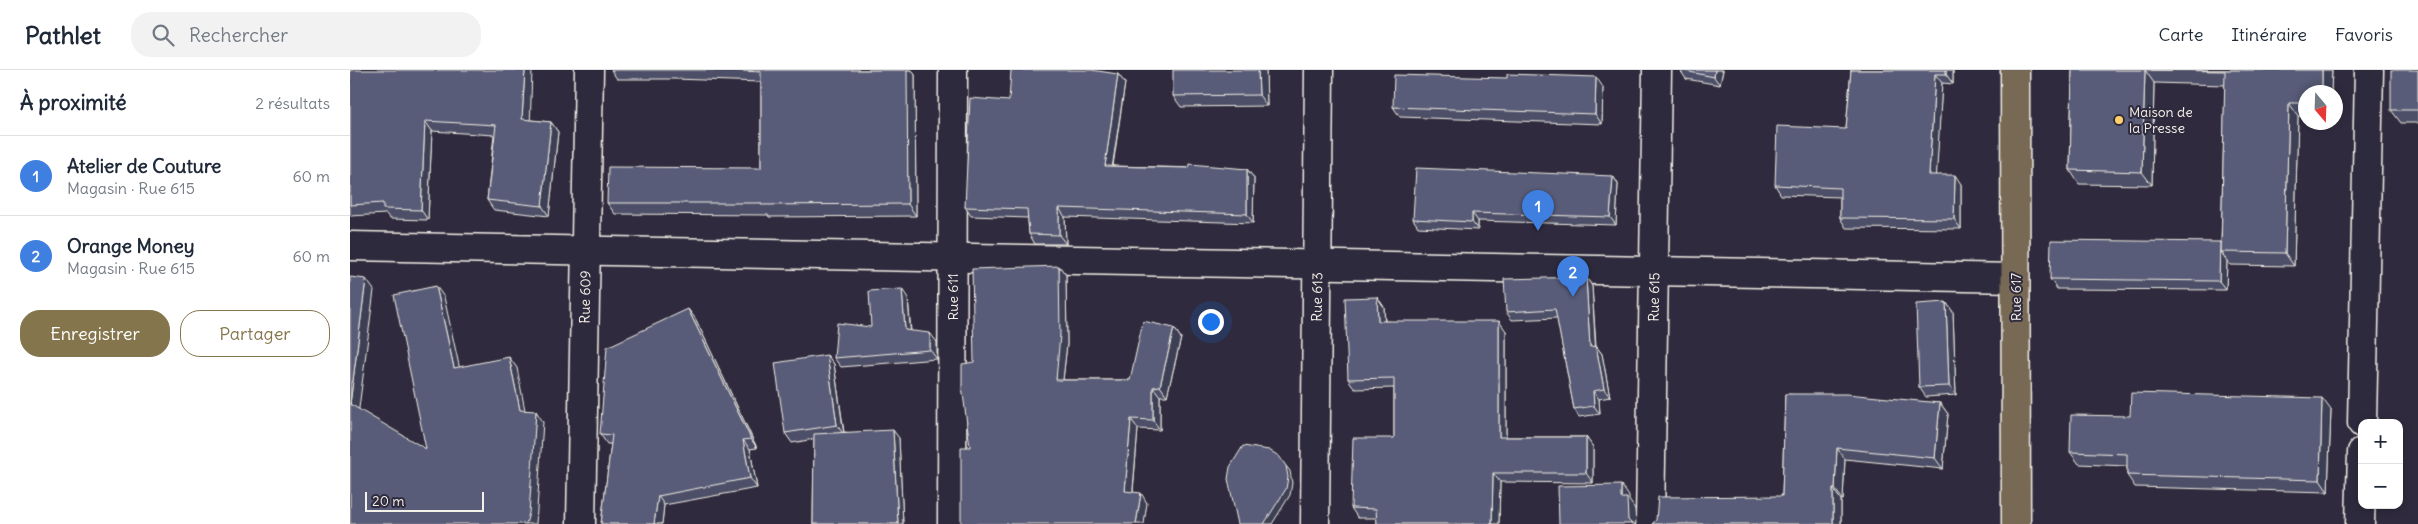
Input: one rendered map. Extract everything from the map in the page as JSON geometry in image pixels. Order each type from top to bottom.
[{"type":"highway","name":"Rue 617","points":[[2015,70],[2016,524]]},
{"type":"street","name":"Rue 609","points":[[581,524],[589,70]]},
{"type":"street","name":"Rue 611","points":[[952,524],[953,70]]},
{"type":"street","name":"Rue 613","points":[[1315,524],[1319,70]]},
{"type":"street","name":"Rue 615","points":[[1650,524],[1657,70]]},
{"type":"street","points":[[2362,419],[2369,70]]},
{"type":"street","points":[[350,246],[2015,278]]},
{"type":"street","points":[[2360,524],[2362,464]]},
{"type":"building","points":[[350,70],[525,70],[522,119],[551,122],[542,206],[487,200],[496,125],[425,121],[421,210],[383,209],[383,203],[350,205]]},
{"type":"building","points":[[726,70],[907,70],[908,204],[607,203],[608,167],[761,168],[761,72]]},
{"type":"building","points":[[1011,70],[1091,70],[1118,74],[1105,166],[1189,168],[1190,164],[1247,169],[1247,214],[1059,208],[1059,235],[1029,234],[1027,209],[965,207],[970,98],[1009,101]]},
{"type":"building","points":[[1173,70],[1258,70],[1259,95],[1173,96]]},
{"type":"building","points":[[1680,70],[1715,70],[1714,77]]},
{"type":"building","points":[[1851,70],[1946,70],[1946,74],[1935,74],[1929,175],[1955,175],[1954,219],[1840,218],[1840,188],[1775,185],[1777,126],[1846,129]]},
{"type":"building","points":[[2072,70],[2145,70],[2142,172],[2070,170]]},
{"type":"building","points":[[2151,70],[2322,70],[2322,85],[2298,85],[2298,103],[2289,103],[2285,253],[2221,252],[2225,71]]},
{"type":"building","points":[[2391,70],[2418,70],[2418,110],[2391,110]]},
{"type":"building","points":[[1507,74],[1596,77],[1595,114],[1393,107],[1394,75],[1507,78]]},
{"type":"building","points":[[1416,168],[1613,176],[1610,217],[1472,213],[1472,222],[1413,219]]},
{"type":"building","points":[[2051,240],[2220,242],[2219,281],[2050,279]]},
{"type":"building","points":[[1059,266],[1060,335],[1056,380],[1130,380],[1143,321],[1174,328],[1160,386],[1153,387],[1153,420],[1131,419],[1125,491],[1141,493],[1136,524],[961,524],[961,447],[970,447],[962,386],[962,364],[974,362],[972,269]]},
{"type":"building","points":[[350,277],[366,279],[350,404]]},
{"type":"building","points":[[1586,277],[1590,347],[1596,346],[1604,389],[1593,391],[1594,406],[1574,409],[1555,309],[1506,312],[1504,279]]},
{"type":"building","points":[[436,286],[454,368],[509,357],[520,410],[536,411],[529,513],[526,524],[350,524],[350,404],[426,449],[394,295]]},
{"type":"building","points":[[902,289],[905,330],[930,333],[930,350],[834,358],[837,323],[871,327],[869,291]]},
{"type":"building","points":[[1377,297],[1378,321],[1499,321],[1499,437],[1586,437],[1586,473],[1493,473],[1492,524],[1377,524],[1376,509],[1351,508],[1353,438],[1394,438],[1394,378],[1348,379],[1345,298]]},
{"type":"building","points":[[1946,302],[1949,386],[1919,387],[1916,304]]},
{"type":"building","points":[[688,309],[751,439],[743,440],[750,478],[658,496],[654,524],[601,524],[612,435],[600,434],[607,347]]},
{"type":"building","points":[[827,355],[837,425],[785,433],[775,363]]},
{"type":"building","points":[[2131,393],[2322,398],[2320,480],[2127,475],[2127,454],[2070,452],[2071,415],[2130,416]]},
{"type":"building","points":[[1785,394],[1847,394],[1940,403],[1935,458],[1837,448],[1835,489],[1833,489],[1833,524],[1652,524],[1656,520],[1658,497],[1782,496]]},
{"type":"building","points":[[893,430],[898,524],[813,524],[814,434]]},
{"type":"building","points":[[1243,446],[1269,450],[1279,456],[1286,466],[1288,477],[1286,489],[1264,524],[1238,524],[1228,479],[1230,467]]},
{"type":"building","points":[[1621,485],[1621,498],[1627,498],[1628,520],[1632,524],[1559,524],[1558,486]]},
{"type":"place","name":"Maison de la Presse","points":[[2119,120]]},
{"type":"place","name":"Atelier de Couture","points":[[1538,231]]},
{"type":"place","name":"Orange Money","points":[[1573,297]]}]
